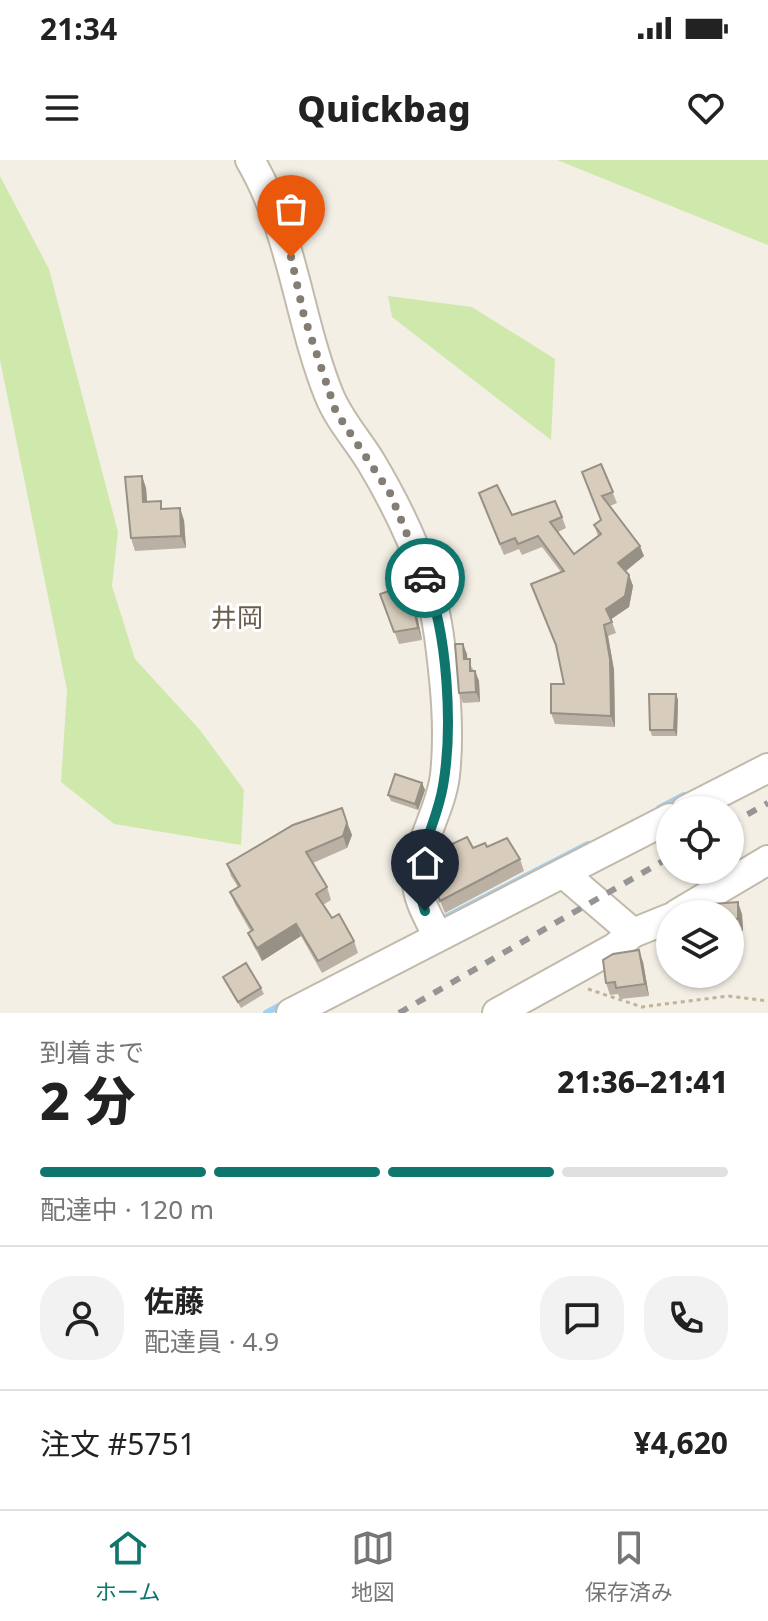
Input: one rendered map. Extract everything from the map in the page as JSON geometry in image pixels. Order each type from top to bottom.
[{"type":"street","points":[[250,160],[291,257],[304,316],[327,391],[336,412],[390,493],[430,589],[436,613],[446,700],[445,772],[417,881],[438,937]]},
{"type":"street","points":[[713,796],[768,768]]},
{"type":"street","points":[[291,1013],[656,825]]},
{"type":"street","points":[[701,900],[768,860]]},
{"type":"street","points":[[563,873],[633,933]]},
{"type":"street","points":[[497,1013],[633,933],[656,924]]},
{"type":"path","points":[[560,976],[612,999],[642,1007],[728,996],[768,1001]]},
{"type":"green space","points":[[557,160],[768,160],[768,245]]},
{"type":"green space","points":[[0,176],[49,269],[118,532],[112,586],[135,659],[200,730],[244,790],[241,845],[114,824],[61,782],[67,690],[0,360]]},
{"type":"green space","points":[[388,296],[472,307],[555,359],[551,440],[392,317]]},
{"type":"building","points":[[601,464],[613,492],[602,496],[640,546],[618,563],[629,575],[625,596],[606,609],[612,622],[604,625],[610,659],[611,716],[551,713],[551,684],[564,684],[556,645],[531,584],[564,571],[538,536],[518,544],[515,538],[500,544],[479,493],[497,485],[512,515],[555,501],[562,517],[550,522],[574,554],[601,534],[594,525],[601,520],[582,472]]},
{"type":"building","points":[[142,476],[143,502],[161,501],[161,509],[180,508],[181,536],[131,538],[125,477]]},
{"type":"building","points":[[409,584],[418,628],[394,632],[380,594]]},
{"type":"building","points":[[455,644],[463,644],[464,659],[470,659],[470,671],[475,671],[476,692],[459,693]]},
{"type":"building","points":[[649,694],[676,694],[674,730],[650,730]]},
{"type":"building","points":[[395,774],[422,783],[415,804],[388,795]]},
{"type":"building","points":[[342,808],[347,823],[343,836],[306,852],[327,887],[316,894],[332,918],[339,914],[354,941],[318,961],[296,924],[257,948],[248,933],[253,930],[230,892],[240,886],[227,864],[293,825]]},
{"type":"building","points":[[467,837],[473,848],[485,843],[487,847],[507,838],[520,859],[440,901],[431,879],[430,863],[455,852],[452,844]]},
{"type":"building","points":[[639,950],[645,984],[616,988],[615,982],[606,983],[603,960],[613,954]]},
{"type":"building","points":[[246,963],[261,988],[238,1002],[223,977]]},
{"type":"waterway","points":[[438,921],[588,844]]},
{"type":"waterway","points":[[266,1013],[286,1002]]},
{"type":"railway","points":[[744,816],[768,803]]},
{"type":"railway","points":[[399,1013],[656,865]]},
{"type":"way so far","points":[[291,257],[304,316],[327,391],[336,412],[390,493],[425,578]]},
{"type":"district","name":"井岡","points":[[237,617]]},
{"type":"route","points":[[425,578],[436,613],[447,724],[443,790],[417,881],[425,911]]}]
